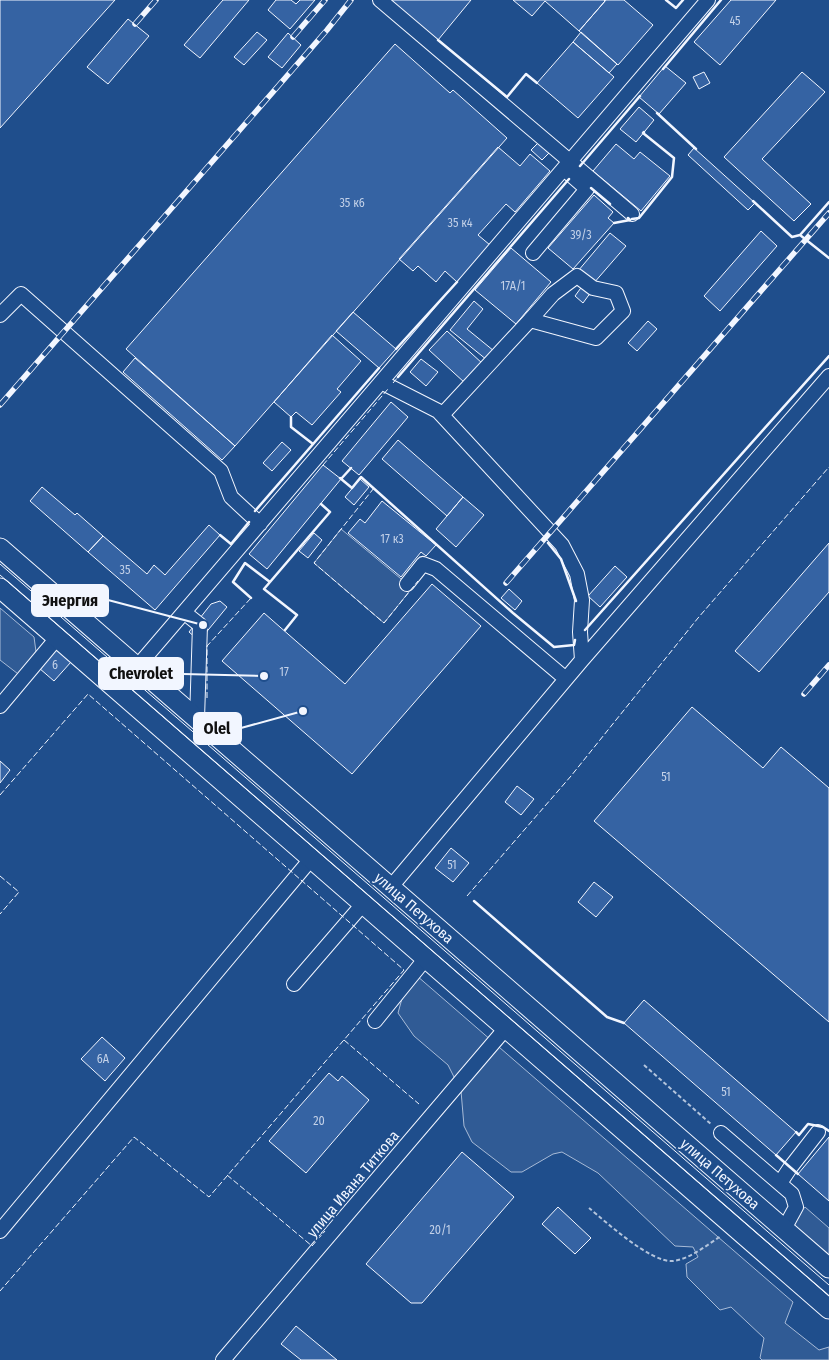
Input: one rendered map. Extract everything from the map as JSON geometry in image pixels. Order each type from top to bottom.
[{"type":"highway","name":"улица Петухова","points":[[0,548],[829,1268]]},
{"type":"highway","points":[[0,583],[8,571],[18,564]]},
{"type":"highway","name":"улица Петухова","points":[[0,588],[829,1309]]},
{"type":"street","points":[[380,0],[567,165],[632,214]]},
{"type":"street","points":[[137,667],[708,0]]},
{"type":"street","points":[[533,253],[587,189],[567,165]]},
{"type":"street","points":[[442,415],[553,294],[577,276],[593,288],[616,293],[623,311],[596,338],[530,320]]},
{"type":"street","points":[[0,315],[21,294],[221,471],[231,497],[260,524]]},
{"type":"street","points":[[390,888],[582,660],[829,376]]},
{"type":"street","points":[[382,382],[438,411],[562,545],[577,574],[582,600],[580,632],[582,660]]},
{"type":"street","points":[[407,584],[423,564],[436,569],[566,680]]},
{"type":"street","points":[[185,612],[200,625],[197,719]]},
{"type":"street","points":[[0,706],[57,638]]},
{"type":"street","points":[[0,1231],[311,859]]},
{"type":"street","points":[[294,984],[363,904]]},
{"type":"street","points":[[374,1021],[426,958]]},
{"type":"street","name":"улица Ивана Титкова","points":[[223,1360],[506,1028]]},
{"type":"street","points":[[780,1183],[818,1132]]},
{"type":"street","points":[[721,1133],[792,1194],[796,1207],[784,1229]]},
{"type":"path","points":[[644,1065],[721,1133]]},
{"type":"path","points":[[589,1208],[646,1253],[672,1261],[693,1254],[735,1227]]},
{"type":"shaded area","points":[[341,529],[412,588],[384,623],[314,563]]},
{"type":"shaded area","points":[[0,608],[34,637],[37,659],[22,677],[0,660]]},
{"type":"shaded area","points":[[409,969],[793,1302],[785,1323],[819,1350],[829,1347],[829,1360],[762,1360],[760,1358],[764,1338],[731,1307],[720,1310],[687,1277],[686,1264],[698,1257],[693,1247],[675,1246],[598,1173],[562,1152],[553,1154],[522,1172],[511,1172],[472,1142],[464,1126],[461,1091],[448,1065],[414,1036],[398,1013],[403,995],[401,978]]},
{"type":"shaded area","points":[[805,1207],[829,1228],[829,1256],[791,1224]]},
{"type":"building","points":[[0,0],[115,0],[0,128]]},
{"type":"building","points":[[223,0],[249,0],[200,58],[184,45]]},
{"type":"building","points":[[276,0],[291,0],[296,4],[300,0],[315,0],[290,29],[268,10]]},
{"type":"building","points":[[390,0],[471,0],[438,40]]},
{"type":"building","points":[[513,0],[605,1],[579,31],[545,1],[532,16]]},
{"type":"building","points":[[606,0],[624,0],[653,25],[618,65],[579,31]]},
{"type":"building","points":[[731,0],[776,0],[720,65],[694,42]]},
{"type":"building","points":[[128,19],[149,36],[108,84],[87,67]]},
{"type":"building","points":[[257,32],[267,40],[244,65],[234,57]]},
{"type":"building","points":[[581,32],[617,64],[609,73],[573,42]]},
{"type":"building","points":[[288,33],[301,45],[282,68],[268,57]]},
{"type":"building","points":[[573,42],[614,77],[578,118],[537,83]]},
{"type":"building","points":[[395,44],[450,93],[453,90],[507,138],[235,446],[126,349]]},
{"type":"building","points":[[665,66],[686,83],[659,114],[639,97]]},
{"type":"building","points":[[704,72],[710,83],[699,89],[693,77]]},
{"type":"building","points":[[802,72],[825,92],[762,159],[811,204],[794,221],[724,157]]},
{"type":"building","points":[[639,107],[654,120],[636,142],[620,129]]},
{"type":"building","points":[[541,140],[552,150],[542,160],[531,150]]},
{"type":"building","points":[[616,144],[634,159],[640,152],[670,176],[641,211],[593,171]]},
{"type":"building","points":[[498,147],[520,166],[530,154],[550,171],[515,212],[506,204],[478,235],[490,245],[457,282],[445,271],[436,282],[418,266],[413,271],[399,259]]},
{"type":"building","points":[[694,148],[755,203],[748,210],[688,155]]},
{"type":"building","points":[[594,195],[613,212],[608,218],[614,223],[573,269],[548,248]]},
{"type":"building","points":[[761,231],[777,246],[720,311],[704,296]]},
{"type":"building","points":[[610,233],[626,246],[593,284],[578,271]]},
{"type":"building","points":[[511,248],[551,282],[516,324],[475,290]]},
{"type":"building","points":[[583,285],[591,292],[583,303],[575,296]]},
{"type":"building","points":[[474,301],[483,309],[467,329],[494,351],[487,360],[450,330]]},
{"type":"building","points":[[353,312],[396,349],[379,368],[336,331]]},
{"type":"building","points":[[648,321],[657,329],[637,351],[628,343]]},
{"type":"building","points":[[447,331],[483,364],[465,383],[429,350]]},
{"type":"building","points":[[332,335],[361,361],[337,389],[341,392],[312,425],[296,412],[291,417],[274,402]]},
{"type":"building","points":[[135,358],[235,446],[222,460],[123,372]]},
{"type":"building","points":[[421,359],[438,372],[426,386],[410,372]]},
{"type":"building","points":[[391,402],[408,417],[359,475],[342,461]]},
{"type":"building","points":[[398,440],[463,497],[447,516],[382,459]]},
{"type":"building","points":[[282,442],[291,450],[272,471],[263,463]]},
{"type":"building","points":[[323,465],[341,479],[267,569],[249,554]]},
{"type":"building","points":[[360,479],[369,487],[354,505],[345,497]]},
{"type":"building","points":[[42,487],[75,515],[77,513],[103,536],[88,552],[30,501]]},
{"type":"building","points":[[463,497],[484,515],[456,547],[436,529]]},
{"type":"building","points":[[382,501],[436,545],[426,556],[421,552],[401,577],[348,533],[360,519],[365,523]]},
{"type":"building","points":[[209,525],[220,535],[155,610],[88,552],[103,536],[147,574],[154,565],[165,575]]},
{"type":"building","points":[[314,533],[322,540],[308,558],[299,551]]},
{"type":"building","points":[[829,543],[829,592],[759,672],[735,651]]},
{"type":"building","points":[[615,566],[627,577],[600,607],[588,596]]},
{"type":"building","points":[[432,584],[481,626],[352,774],[222,661],[264,613],[345,684]]},
{"type":"building","points":[[509,589],[522,601],[515,610],[501,598]]},
{"type":"building","points":[[220,601],[227,607],[204,635],[196,638],[189,632],[211,604]]},
{"type":"building","points":[[56,649],[71,662],[54,681],[39,668]]},
{"type":"building","points":[[692,707],[763,768],[781,747],[829,788],[829,1022],[594,821]]},
{"type":"building","points":[[0,761],[10,770],[0,783]]},
{"type":"building","points":[[517,786],[534,799],[521,815],[505,802]]},
{"type":"building","points":[[451,848],[469,863],[453,882],[435,868]]},
{"type":"building","points":[[594,882],[613,897],[596,917],[578,902]]},
{"type":"building","points":[[644,1000],[796,1132],[776,1155],[624,1023]]},
{"type":"building","points":[[102,1037],[125,1058],[105,1081],[81,1059]]},
{"type":"building","points":[[329,1073],[338,1081],[342,1076],[369,1100],[306,1173],[269,1141]]},
{"type":"building","points":[[829,1137],[829,1201],[798,1174]]},
{"type":"building","points":[[462,1152],[514,1197],[422,1303],[411,1303],[366,1264]]},
{"type":"building","points":[[558,1207],[591,1238],[575,1254],[542,1224]]},
{"type":"building","points":[[296,1326],[337,1360],[301,1360],[281,1344]]},
{"type":"tram line","points":[[0,564],[829,1285]]},
{"type":"tram line","points":[[0,575],[829,1296]]},
{"type":"railway","points":[[135,24],[156,0]]},
{"type":"railway","points":[[293,37],[325,0]]},
{"type":"railway","points":[[0,405],[327,30],[351,0]]},
{"type":"railway","points":[[506,583],[829,213]]},
{"type":"railway","points":[[804,694],[829,665]]},
{"type":"fence","points":[[393,383],[398,377]]},
{"type":"fence","points":[[323,465],[388,389]]},
{"type":"fence","points":[[467,896],[571,776],[698,618],[829,467]]},
{"type":"fence","points":[[374,488],[314,563],[384,623],[418,581]]},
{"type":"fence","points":[[207,698],[207,646],[251,598]]},
{"type":"fence","points":[[0,795],[88,694],[404,970],[209,1197],[134,1137],[0,1291]]},
{"type":"fence","points":[[0,876],[19,892],[0,914]]},
{"type":"fence","points":[[344,1040],[419,1104]]},
{"type":"fence","points":[[227,1175],[312,1246],[325,1231]]},
{"type":"wall","points":[[666,0],[676,8],[683,0]]},
{"type":"wall","points":[[663,69],[721,0]]},
{"type":"wall","points":[[438,40],[507,97],[526,74],[537,83]]},
{"type":"wall","points":[[580,166],[640,96]]},
{"type":"wall","points":[[657,113],[696,149]]},
{"type":"wall","points":[[632,219],[639,218],[672,177],[674,158],[644,132]]},
{"type":"wall","points":[[398,377],[569,179]]},
{"type":"wall","points":[[591,188],[610,204]]},
{"type":"wall","points":[[753,201],[792,237],[800,235],[829,202]]},
{"type":"wall","points":[[614,223],[630,220],[628,218]]},
{"type":"wall","points":[[800,235],[829,258]]},
{"type":"wall","points":[[396,349],[457,282]]},
{"type":"wall","points":[[585,630],[829,356]]},
{"type":"wall","points":[[255,511],[379,368]]},
{"type":"wall","points":[[291,417],[291,427],[313,444]]},
{"type":"wall","points":[[341,479],[351,468]]},
{"type":"wall","points":[[340,478],[352,488],[361,477],[513,613],[554,647],[574,645],[575,640]]},
{"type":"wall","points":[[270,582],[330,512],[321,504]]},
{"type":"wall","points":[[220,535],[231,544],[249,522]]},
{"type":"wall","points":[[548,543],[561,559],[576,601]]},
{"type":"wall","points":[[251,598],[233,582],[245,563],[270,582],[264,589],[297,615],[285,630]]},
{"type":"wall","points":[[474,901],[607,1017],[624,1023]]},
{"type":"wall","points":[[796,1132],[799,1135],[808,1124],[823,1127],[829,1131]]},
{"type":"wall","points":[[776,1155],[798,1174]]},
{"type":"place","name":"Энергия","points":[[203,625]]},
{"type":"place","name":"Chevrolet","points":[[264,676]]},
{"type":"place","name":"Olel","points":[[303,711]]}]
